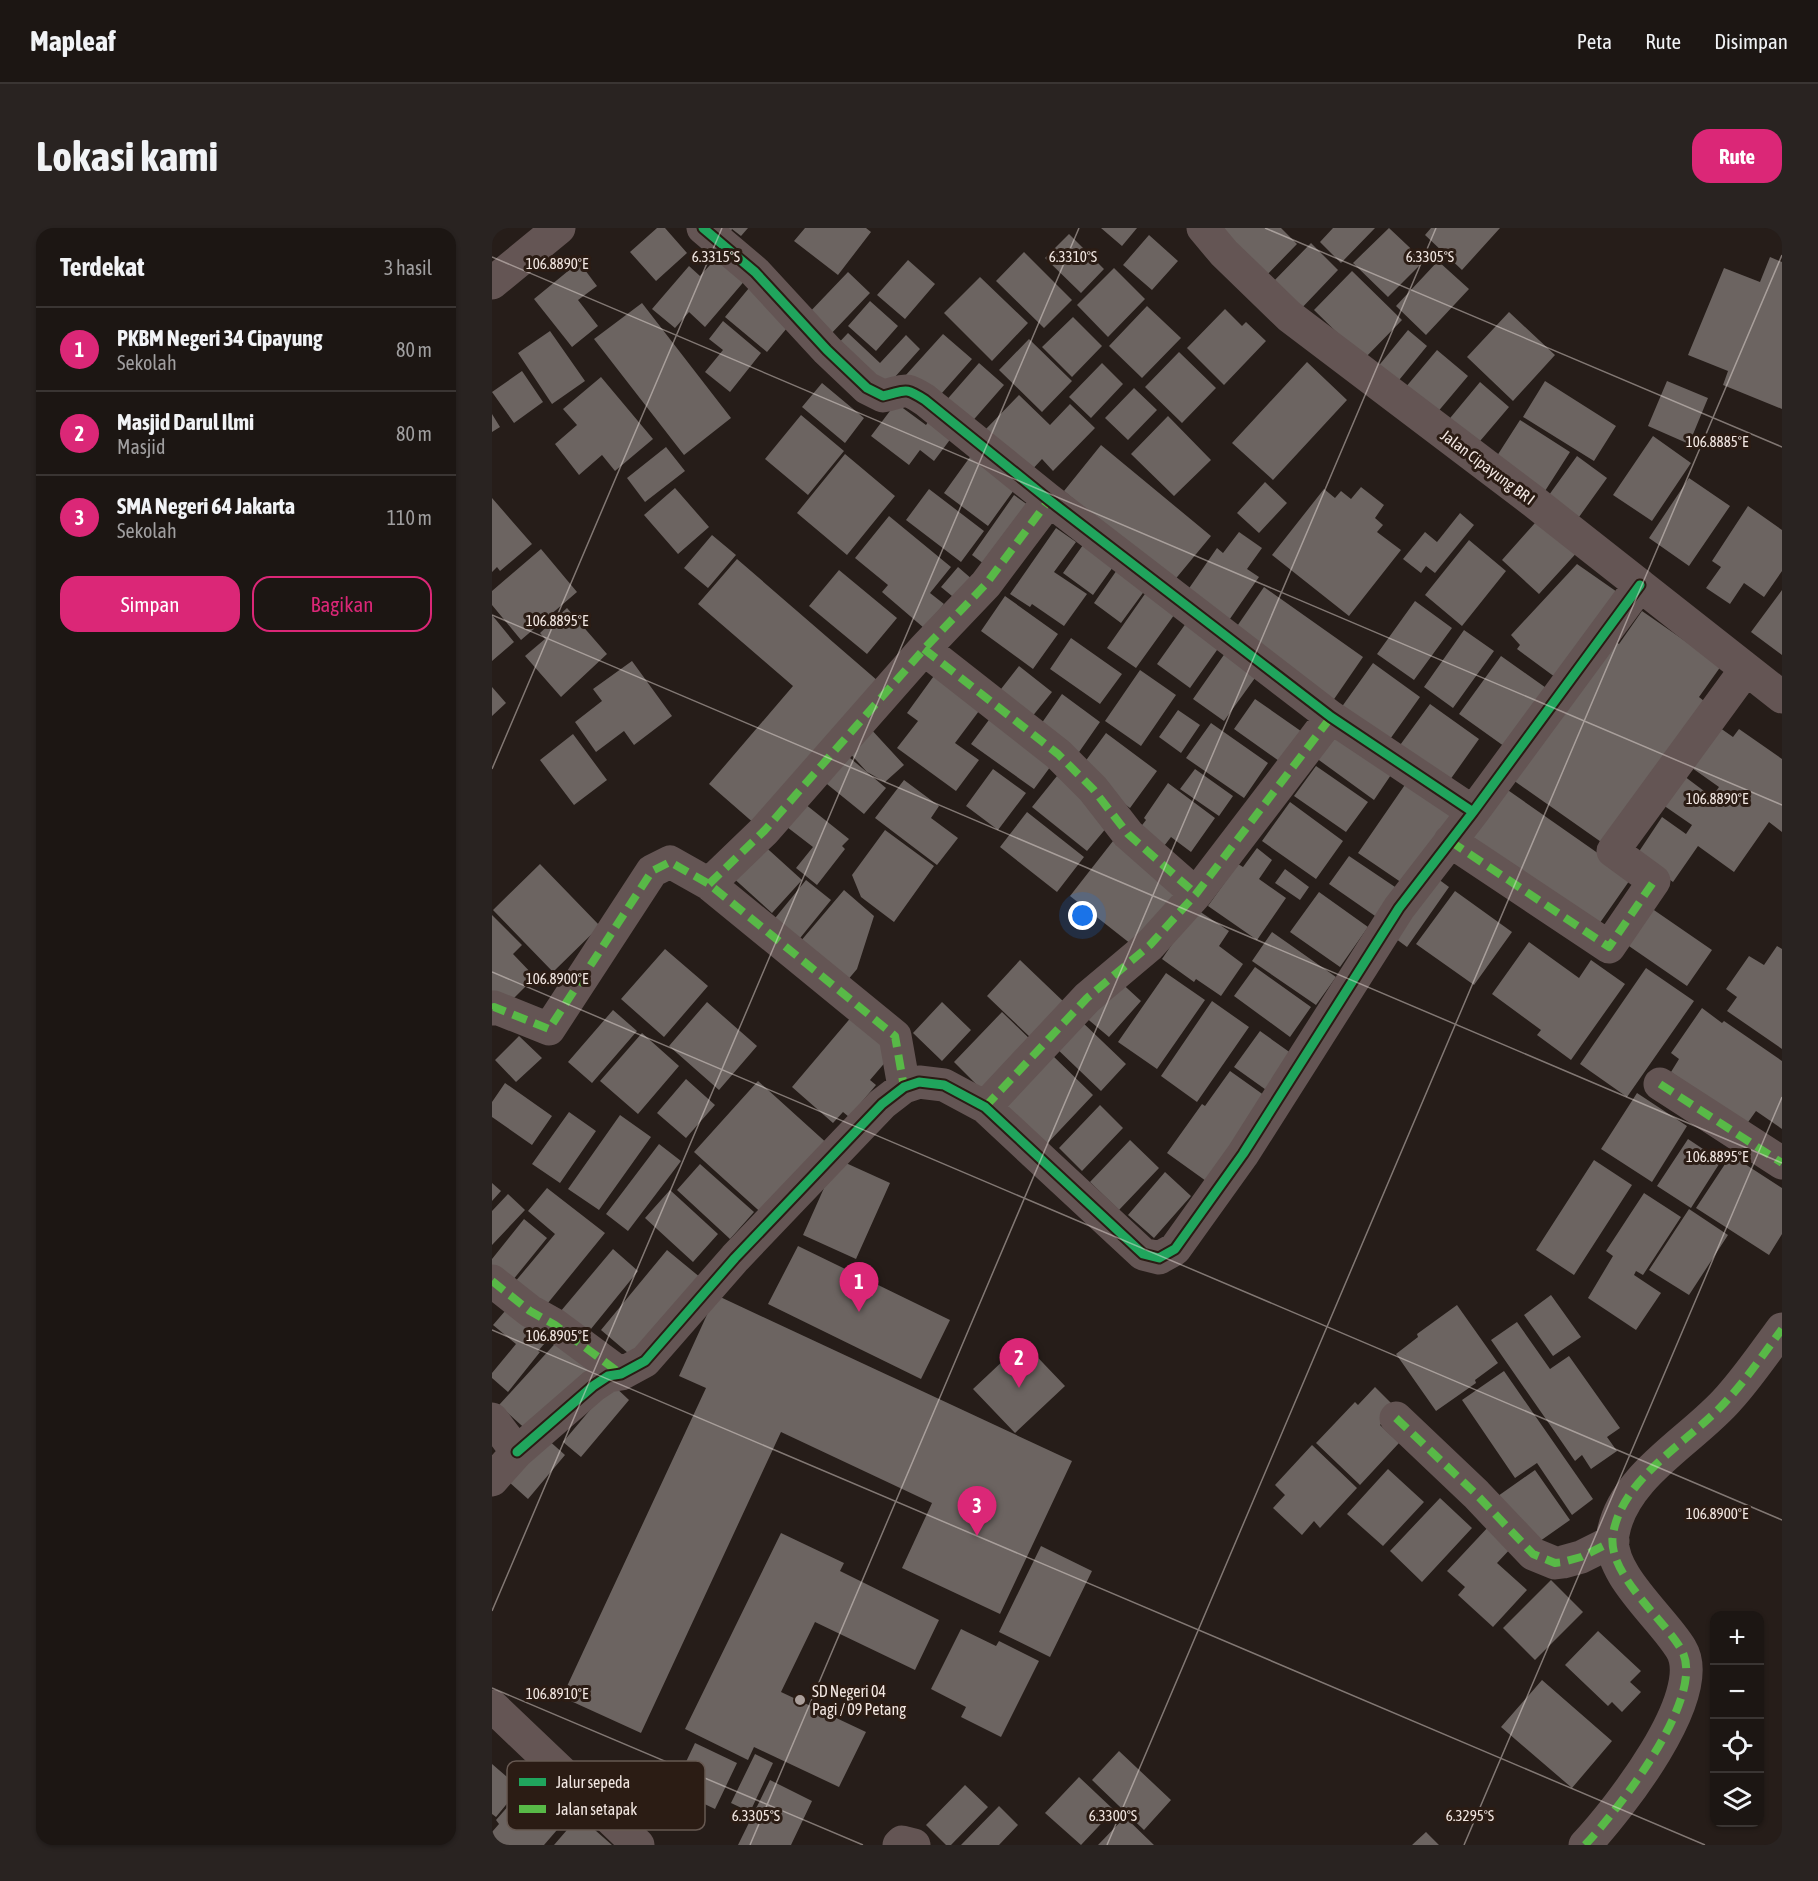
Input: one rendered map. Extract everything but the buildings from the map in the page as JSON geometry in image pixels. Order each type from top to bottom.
[{"type":"street","points":[[492,283],[560,228]]},
{"type":"street","points":[[703,228],[755,272],[827,351],[867,388],[883,396],[904,390],[911,391],[925,400],[1049,500],[1331,717],[1473,812]]},
{"type":"street","name":"Jalan Cipayung BR I","points":[[1203,228],[1224,253],[1289,316],[1782,697]]},
{"type":"street","points":[[709,884],[764,831],[924,649],[986,584],[1049,500]]},
{"type":"street","points":[[492,1480],[517,1452],[593,1386],[608,1376],[621,1374],[645,1361],[735,1258],[882,1104],[904,1087],[919,1082],[944,1085],[985,1107],[1143,1254],[1159,1258],[1175,1250],[1243,1154],[1399,908],[1473,812],[1640,585]]},
{"type":"street","points":[[924,649],[1058,754],[1093,789],[1128,834],[1196,894]]},
{"type":"street","points":[[1450,842],[1609,947],[1654,881],[1613,851],[1746,669]]},
{"type":"street","points":[[985,1107],[1087,998],[1150,945],[1196,894],[1331,717]]},
{"type":"street","points":[[492,1009],[494,1007],[549,1029],[652,871],[670,862],[709,884],[895,1036],[904,1087]]},
{"type":"street","points":[[1660,1084],[1782,1163]]},
{"type":"street","points":[[492,1281],[530,1311],[555,1325],[621,1374]]},
{"type":"street","points":[[1585,1845],[1643,1771],[1666,1734],[1684,1691],[1687,1671],[1682,1650],[1631,1585],[1616,1560],[1612,1535],[1623,1505],[1646,1474],[1729,1399],[1782,1329]]},
{"type":"street","points":[[1396,1418],[1476,1494],[1533,1554],[1556,1563],[1563,1562],[1581,1557],[1613,1541]]},
{"type":"street","points":[[492,1419],[517,1452]]},
{"type":"street","points":[[492,1706],[550,1761]]},
{"type":"street","points":[[622,1830],[638,1845]]},
{"type":"street","points":[[899,1845],[902,1842],[914,1845]]},
{"type":"marked path","points":[[709,884],[764,831],[924,649],[986,584],[1049,500]]},
{"type":"marked path","points":[[924,649],[1058,754],[1093,789],[1128,834],[1196,894]]},
{"type":"marked path","points":[[985,1107],[1087,998],[1150,945],[1196,894],[1331,717]]},
{"type":"marked path","points":[[1450,841],[1609,947],[1654,881]]},
{"type":"marked path","points":[[492,1009],[494,1007],[549,1029],[652,871],[670,862],[709,884],[895,1036],[904,1087]]},
{"type":"marked path","points":[[1660,1084],[1782,1163]]},
{"type":"marked path","points":[[492,1281],[530,1311],[555,1325],[621,1374]]},
{"type":"marked path","points":[[1585,1845],[1637,1780],[1656,1752],[1682,1694],[1686,1669],[1681,1649],[1638,1595],[1618,1564],[1613,1549],[1613,1534],[1619,1513],[1630,1494],[1645,1476],[1729,1398],[1782,1329]]},
{"type":"marked path","points":[[1396,1418],[1476,1494],[1533,1554],[1555,1563],[1563,1562],[1581,1557],[1613,1541]]},
{"type":"cycle path","points":[[703,228],[755,272],[827,350],[867,388],[883,396],[908,391],[925,400],[1049,500],[1331,717],[1473,812],[1640,585]]},
{"type":"cycle path","points":[[517,1452],[593,1386],[608,1376],[621,1374],[645,1361],[735,1258],[882,1104],[904,1087],[919,1082],[944,1085],[985,1107],[1143,1254],[1159,1258],[1175,1249],[1243,1154],[1399,908],[1473,812]]},
{"type":"place","name":"PKBM Negeri 34 Cipayung","points":[[859,1312]]},
{"type":"place","name":"Masjid Darul Ilmi","points":[[1019,1388]]},
{"type":"place","name":"SMA Negeri 64 Jakarta","points":[[977,1536]]},
{"type":"place","name":"SD Negeri 04 Pagi / 09 Petang","points":[[800,1700]]}]
